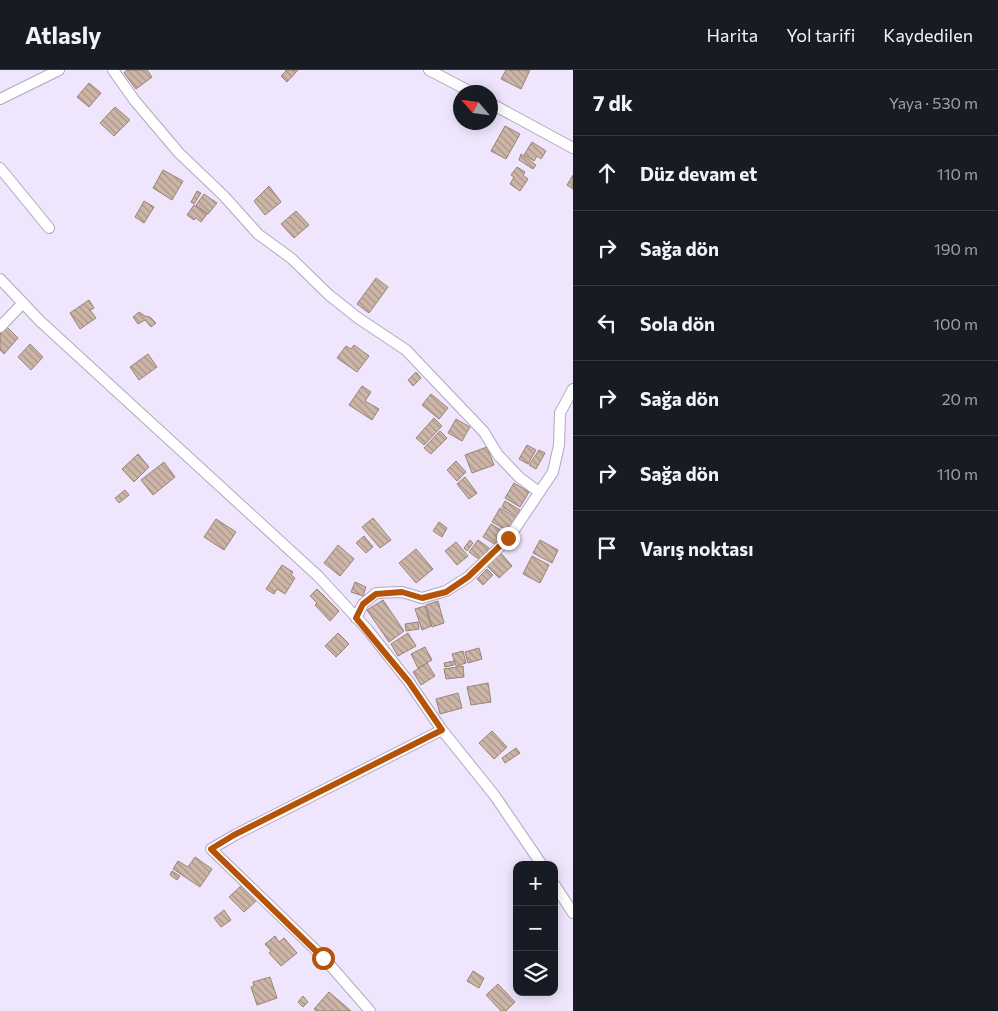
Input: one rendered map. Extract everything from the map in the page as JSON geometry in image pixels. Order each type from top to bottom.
[{"type":"street","points":[[0,99],[59,70]]},
{"type":"street","points":[[113,70],[135,101],[180,153],[224,196],[258,234],[292,258],[329,295],[358,318],[406,350],[484,432],[498,455],[519,477],[539,492]]},
{"type":"street","points":[[430,70],[458,85]]},
{"type":"street","points":[[498,107],[573,148]]},
{"type":"street","points":[[0,168],[49,228]]},
{"type":"street","points":[[0,279],[23,303],[318,576],[409,682],[442,730],[495,796],[539,861]]},
{"type":"street","points":[[0,327],[23,303]]},
{"type":"street","points":[[356,618],[363,604],[376,594],[402,592],[422,598],[446,592],[468,577],[508,538],[553,472],[559,446],[560,413],[573,389]]},
{"type":"street","points":[[370,1011],[323,958],[211,849],[234,835],[442,730]]},
{"type":"street","points":[[558,890],[573,913]]},
{"type":"building","points":[[127,70],[147,70],[152,77],[136,89],[124,73]]},
{"type":"building","points":[[285,70],[298,70],[287,82],[281,76]]},
{"type":"building","points":[[506,70],[530,70],[521,89],[501,79]]},
{"type":"building","points":[[89,83],[101,93],[89,107],[77,97]]},
{"type":"building","points":[[115,107],[130,120],[114,136],[100,123]]},
{"type":"building","points":[[505,126],[520,134],[506,159],[491,151]]},
{"type":"building","points":[[532,142],[546,151],[541,159],[537,156],[534,161],[524,155]]},
{"type":"building","points":[[521,154],[536,165],[533,169],[519,160]]},
{"type":"building","points":[[517,167],[525,172],[523,175],[528,179],[520,191],[510,184],[514,177],[511,175]]},
{"type":"building","points":[[163,170],[183,181],[172,200],[153,188]]},
{"type":"building","points":[[573,175],[573,189],[567,185]]},
{"type":"building","points":[[269,186],[281,202],[265,215],[254,201]]},
{"type":"building","points":[[197,191],[201,193],[194,204],[191,202]]},
{"type":"building","points":[[204,194],[217,203],[208,214],[196,205]]},
{"type":"building","points":[[144,201],[154,207],[144,223],[135,217]]},
{"type":"building","points":[[194,205],[207,214],[201,222],[187,215]]},
{"type":"building","points":[[296,211],[309,225],[294,238],[281,224]]},
{"type":"building","points":[[376,278],[388,287],[369,313],[357,304]]},
{"type":"building","points":[[89,300],[94,308],[90,310],[96,318],[80,329],[70,313]]},
{"type":"building","points":[[139,312],[150,317],[156,323],[151,327],[145,320],[138,324],[133,317]]},
{"type":"building","points":[[7,327],[18,338],[4,354],[0,350],[0,334]]},
{"type":"building","points":[[30,344],[43,357],[31,370],[18,357]]},
{"type":"building","points":[[354,345],[369,356],[357,372],[337,358],[346,346],[351,349]]},
{"type":"building","points":[[148,354],[157,367],[139,380],[130,367]]},
{"type":"building","points":[[416,372],[421,378],[413,386],[408,380]]},
{"type":"building","points":[[362,386],[371,392],[365,401],[379,409],[372,420],[349,405]]},
{"type":"building","points":[[431,394],[448,408],[439,419],[422,405]]},
{"type":"building","points":[[434,418],[442,426],[424,445],[416,438]]},
{"type":"building","points":[[456,419],[470,427],[462,441],[448,433]]},
{"type":"building","points":[[440,431],[447,438],[431,454],[424,448]]},
{"type":"building","points":[[527,445],[536,450],[528,464],[519,459]]},
{"type":"building","points":[[487,447],[494,465],[472,473],[465,455]]},
{"type":"building","points":[[539,450],[545,453],[536,469],[529,465]]},
{"type":"building","points":[[138,454],[149,467],[134,482],[122,469]]},
{"type":"building","points":[[456,461],[466,472],[457,481],[447,470]]},
{"type":"building","points":[[164,462],[175,477],[153,495],[141,480]]},
{"type":"building","points":[[465,477],[477,493],[469,499],[457,484]]},
{"type":"building","points":[[514,483],[529,492],[520,507],[505,498]]},
{"type":"building","points":[[125,490],[129,495],[119,503],[115,498]]},
{"type":"building","points":[[505,501],[520,510],[517,516],[502,507]]},
{"type":"building","points":[[500,508],[516,517],[508,531],[492,522]]},
{"type":"building","points":[[373,518],[391,540],[380,548],[362,527]]},
{"type":"building","points":[[216,519],[236,532],[224,550],[204,537]]},
{"type":"building","points":[[439,522],[447,528],[442,537],[433,531]]},
{"type":"building","points":[[491,524],[504,532],[496,545],[483,537]]},
{"type":"building","points":[[364,536],[373,547],[366,553],[356,543]]},
{"type":"building","points":[[470,540],[473,543],[467,551],[464,548]]},
{"type":"building","points":[[478,540],[489,548],[480,560],[469,552]]},
{"type":"building","points":[[540,540],[558,550],[552,563],[533,553]]},
{"type":"building","points":[[456,542],[468,556],[457,565],[445,551]]},
{"type":"building","points":[[338,545],[354,559],[340,576],[324,563]]},
{"type":"building","points":[[416,549],[433,569],[416,583],[399,563]]},
{"type":"building","points":[[500,552],[512,566],[499,578],[486,565]]},
{"type":"building","points":[[532,556],[549,565],[540,583],[523,574]]},
{"type":"building","points":[[282,565],[293,572],[291,575],[295,578],[285,594],[277,589],[274,594],[266,589]]},
{"type":"building","points":[[487,569],[493,575],[483,585],[477,579]]},
{"type":"building","points":[[355,582],[366,587],[363,596],[351,592]]},
{"type":"building","points":[[317,589],[339,611],[330,621],[315,605],[317,603],[310,596]]},
{"type":"building","points":[[383,600],[404,631],[389,642],[367,610]]},
{"type":"building","points":[[438,601],[444,623],[432,627],[426,605]]},
{"type":"building","points":[[425,606],[431,626],[422,630],[415,609]]},
{"type":"building","points":[[418,622],[419,629],[406,631],[405,624]]},
{"type":"building","points":[[338,633],[349,644],[336,657],[325,646]]},
{"type":"building","points":[[408,633],[416,646],[398,656],[391,644]]},
{"type":"building","points":[[425,647],[432,660],[418,668],[411,654]]},
{"type":"building","points":[[479,648],[482,659],[468,663],[465,652]]},
{"type":"building","points":[[463,651],[466,663],[456,666],[452,654]]},
{"type":"building","points":[[454,661],[454,665],[445,667],[444,663]]},
{"type":"building","points":[[427,663],[435,676],[421,685],[413,672]]},
{"type":"building","points":[[463,666],[464,677],[446,679],[444,669]]},
{"type":"building","points":[[488,683],[491,702],[471,705],[467,687]]},
{"type":"building","points":[[458,693],[462,708],[440,714],[436,699]]},
{"type":"building","points":[[492,731],[507,747],[494,759],[479,743]]},
{"type":"building","points":[[516,748],[520,753],[505,763],[502,758]]},
{"type":"building","points":[[195,857],[212,869],[200,887],[173,869],[178,861],[188,867]]},
{"type":"building","points":[[172,871],[180,876],[177,880],[170,875]]},
{"type":"building","points":[[244,883],[258,899],[244,912],[229,897]]},
{"type":"building","points":[[224,910],[231,920],[221,927],[214,918]]},
{"type":"building","points":[[275,936],[279,942],[284,938],[297,953],[281,966],[269,953],[271,951],[265,944]]},
{"type":"building","points":[[473,971],[484,978],[479,988],[467,981]]},
{"type":"building","points":[[270,977],[277,998],[257,1005],[251,987],[254,986],[253,982]]},
{"type":"building","points":[[498,984],[515,1002],[506,1011],[501,1011],[486,995]]},
{"type":"building","points":[[329,992],[351,1011],[316,1011],[314,1009]]},
{"type":"building","points":[[303,996],[308,1002],[303,1007],[298,1002]]},
{"type":"route","points":[[323,958],[211,849],[234,835],[442,730],[409,682],[356,618],[363,604],[376,594],[402,592],[422,598],[446,592],[468,577],[508,538]]}]
